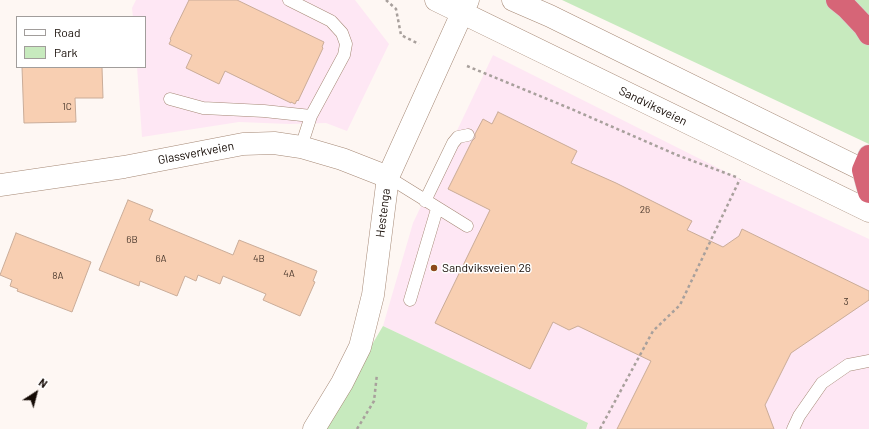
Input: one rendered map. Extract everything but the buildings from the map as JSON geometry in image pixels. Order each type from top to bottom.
[{"type":"highway","points":[[837,0],[848,8],[869,34]]},
{"type":"highway","points":[[867,166],[869,192]]},
{"type":"main road","name":"Sandviksveien","points":[[436,0],[465,6],[869,211]]},
{"type":"main road","points":[[513,0],[550,16],[867,166]]},
{"type":"main road","name":"Hestenga","points":[[314,429],[342,383],[360,347],[374,295],[388,177],[465,6]]},
{"type":"main road","name":"Glassverkveien","points":[[0,185],[124,167],[243,144],[274,143],[301,147],[342,159],[388,177]]},
{"type":"lane","points":[[290,0],[331,21],[342,33],[346,44],[344,55],[311,116],[301,147]]},
{"type":"lane","points":[[170,99],[203,108],[264,111],[311,116]]},
{"type":"lane","points":[[425,201],[453,143],[458,137],[468,135]]},
{"type":"lane","points":[[388,177],[467,226]]},
{"type":"lane","points":[[410,300],[437,208]]},
{"type":"lane","points":[[793,429],[799,416],[822,383],[848,365],[869,361]]},
{"type":"path","points":[[386,0],[396,9],[401,35],[442,56],[569,108],[677,155],[740,179],[680,305],[653,331],[600,429]]},
{"type":"shaded area","points":[[136,0],[355,0],[389,44],[347,131],[326,123],[289,124],[239,122],[142,137],[137,68],[146,68],[146,16],[133,16],[132,8]]},
{"type":"shaded area","points":[[493,55],[740,179],[869,239],[869,429],[586,429],[588,424],[383,326],[413,223]]},
{"type":"green space","points":[[562,0],[869,0],[869,144]]},
{"type":"green space","points":[[383,326],[588,423],[586,429],[322,429]]},
{"type":"place","name":"Sandviksveien 26","points":[[434,268]]}]
